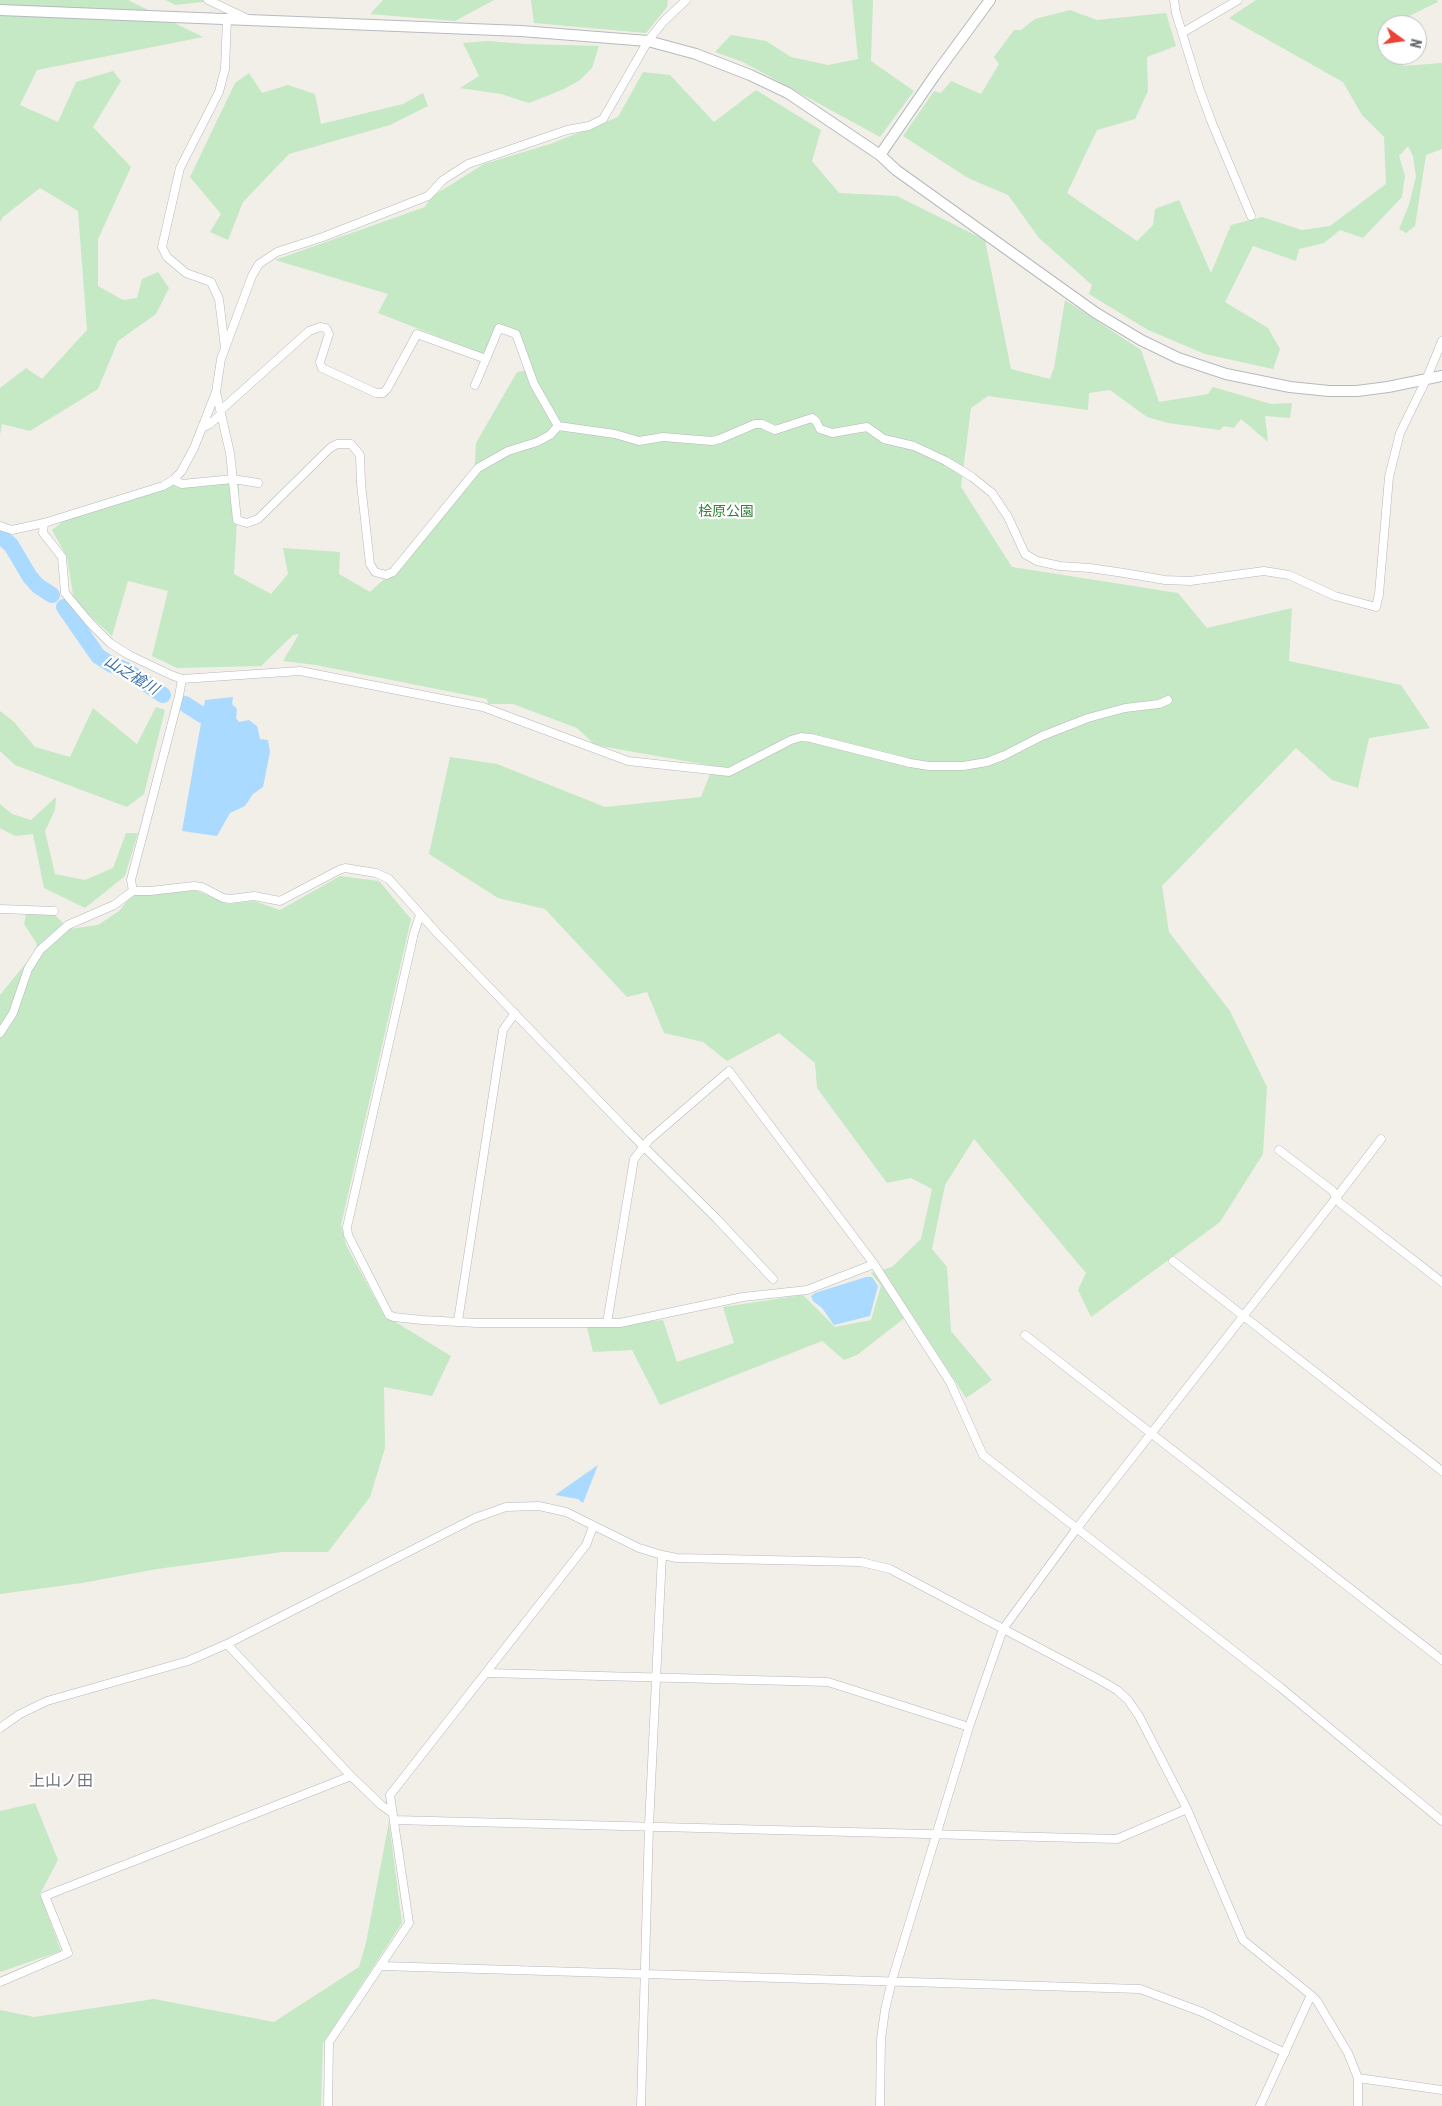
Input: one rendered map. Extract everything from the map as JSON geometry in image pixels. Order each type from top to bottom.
[{"type":"street","points":[[208,0],[254,22]]},
{"type":"street","points":[[0,526],[12,530],[44,523],[164,486],[173,480],[188,461],[202,428],[216,392],[221,359],[252,276],[260,264],[277,252],[323,237],[428,196],[443,180],[468,164],[567,130],[589,126],[603,119],[648,41],[663,22],[686,0]]},
{"type":"street","points":[[880,155],[990,0]]},
{"type":"street","points":[[1174,0],[1182,33],[1212,123],[1251,216]]},
{"type":"street","points":[[1182,33],[1238,0]]},
{"type":"street","points":[[0,10],[227,18],[254,22],[522,31],[648,41],[696,54],[750,75],[788,93],[880,155],[896,170],[1096,313],[1141,340],[1178,358],[1226,374],[1290,387],[1329,391],[1357,391],[1442,376]]},
{"type":"street","points":[[225,350],[219,299],[211,282],[186,272],[167,257],[162,247],[180,168],[219,92],[225,69],[227,18]]},
{"type":"street","points":[[202,428],[210,424],[309,330],[314,328],[322,327],[329,334],[320,362],[322,368],[376,393],[384,393],[387,389],[417,334],[486,359]]},
{"type":"street","points":[[475,385],[499,328],[516,334],[534,384],[558,426]]},
{"type":"street","points":[[558,426],[615,434],[639,441],[663,437],[705,441],[720,439],[755,424],[762,424],[775,430],[808,418],[816,421],[820,429],[832,433],[867,427],[884,439],[914,446],[946,461],[992,493],[1008,517],[1025,554],[1037,562],[1124,572],[1165,580],[1190,581],[1264,571],[1289,575],[1335,596],[1376,607],[1379,594],[1389,477],[1400,433],[1426,380],[1442,341]]},
{"type":"street","points":[[216,392],[230,453],[237,520],[247,523],[253,522],[267,512],[330,448],[337,444],[351,444],[360,455],[361,484],[370,564],[375,572],[386,575],[393,572],[478,468],[508,451],[537,442],[550,435],[558,426]]},
{"type":"street","points":[[173,480],[182,484],[233,479],[258,483]]},
{"type":"street","points":[[44,523],[44,533],[62,557],[65,593],[90,622],[110,643],[129,655],[182,679],[300,671],[483,707],[628,761],[729,772],[791,740],[801,737],[910,763],[929,766],[964,766],[1005,756],[1042,736],[1088,718],[1125,708],[1159,704],[1168,700]]},
{"type":"street","points":[[133,890],[131,880],[182,679]]},
{"type":"street","points":[[0,1033],[13,1013],[28,969],[40,950],[68,925],[114,905],[133,890],[159,890],[194,886],[202,887],[223,898],[254,896],[280,901],[345,868],[376,874],[389,879],[420,915],[631,1134],[717,1218],[773,1279]]},
{"type":"street","points":[[0,910],[54,911]]},
{"type":"street","points":[[420,915],[414,933],[347,1227],[348,1235],[389,1315],[413,1319],[458,1321],[620,1323],[743,1297],[807,1290],[874,1264]]},
{"type":"street","points":[[458,1321],[503,1030],[515,1013]]},
{"type":"street","points":[[607,1323],[634,1159],[644,1146],[729,1071],[874,1264],[950,1382],[983,1455],[1280,1687],[1442,1821]]},
{"type":"street","points":[[880,2106],[881,2039],[892,1980],[969,1727],[1003,1628],[1077,1528],[1381,1139]]},
{"type":"street","points":[[1279,1150],[1333,1191],[1340,1204],[1442,1282]]},
{"type":"street","points":[[1173,1261],[1442,1470]]},
{"type":"street","points":[[1025,1335],[1442,1660]]},
{"type":"street","points":[[0,1728],[20,1714],[47,1701],[188,1661],[227,1644],[475,1518],[506,1507],[538,1506],[566,1512],[639,1548],[662,1556],[677,1558],[861,1562],[892,1570],[1100,1680],[1117,1690],[1128,1700],[1146,1728],[1187,1810],[1243,1940],[1312,1995],[1348,2052],[1358,2078],[1358,2106]]},
{"type":"street","points":[[328,2106],[329,2042],[410,1923],[394,1820],[391,1812],[390,1796],[586,1545],[594,1527]]},
{"type":"street","points":[[641,2106],[649,1826],[662,1556]]},
{"type":"street","points":[[227,1644],[351,1776],[391,1812]]},
{"type":"street","points":[[487,1673],[828,1682],[969,1727]]},
{"type":"street","points":[[0,1982],[68,1953],[45,1896],[351,1776]]},
{"type":"street","points":[[394,1820],[1117,1839],[1187,1810]]},
{"type":"street","points":[[380,1966],[997,1983],[1043,1987],[1140,1989],[1202,2012],[1285,2053]]},
{"type":"street","points":[[1260,2106],[1312,1995]]},
{"type":"street","points":[[1358,2078],[1442,2090]]},
{"type":"green space","points":[[0,0],[128,0],[203,37],[37,70],[20,105],[58,122],[76,82],[113,71],[121,81],[93,127],[131,167],[98,239],[98,286],[123,300],[137,298],[142,279],[158,272],[169,288],[156,314],[118,341],[98,389],[30,431],[2,424],[0,435],[0,388],[26,368],[42,379],[87,330],[78,211],[40,188],[3,217],[0,222]]},
{"type":"green space","points":[[166,0],[221,0],[175,5]]},
{"type":"green space","points":[[383,0],[494,0],[455,21],[370,14]]},
{"type":"green space","points":[[531,0],[668,0],[667,7],[646,33],[534,23]]},
{"type":"green space","points":[[852,0],[873,0],[871,61],[914,91],[880,137],[743,62],[715,52],[731,35],[766,41],[791,57],[828,65],[858,59]]},
{"type":"green space","points":[[1256,0],[1437,0],[1438,2],[1411,15],[1377,15],[1377,65],[1403,66],[1442,63],[1442,149],[1426,155],[1415,226],[1406,233],[1399,229],[1409,205],[1416,177],[1413,156],[1408,146],[1399,156],[1405,176],[1402,197],[1363,238],[1340,230],[1324,243],[1299,249],[1296,261],[1253,246],[1225,302],[1268,328],[1280,349],[1273,369],[1205,354],[1148,330],[1089,294],[1092,285],[1039,238],[1008,195],[968,178],[903,136],[934,91],[941,93],[951,81],[981,94],[999,64],[994,57],[1014,30],[1021,30],[1035,19],[1070,10],[1097,20],[1166,13],[1176,46],[1147,57],[1148,91],[1135,119],[1097,130],[1067,193],[1137,241],[1153,225],[1155,209],[1179,200],[1211,273],[1231,225],[1262,217],[1302,230],[1330,226],[1386,184],[1384,137],[1362,115],[1343,82],[1229,18]]},
{"type":"green space","points":[[487,41],[599,46],[592,68],[580,80],[564,89],[529,103],[501,94],[460,88],[479,76],[463,43]]},
{"type":"green space","name":"桧原公園","points":[[643,72],[670,75],[714,122],[756,90],[821,130],[812,161],[839,193],[897,196],[985,240],[1011,369],[1050,379],[1054,368],[1065,300],[1141,350],[1159,402],[1208,394],[1213,387],[1271,404],[1292,403],[1290,418],[1265,416],[1268,442],[1241,419],[1234,428],[1224,426],[1220,430],[1168,423],[1147,417],[1110,390],[1089,393],[1088,410],[988,396],[971,408],[961,487],[1012,567],[1178,593],[1207,628],[1292,608],[1289,661],[1401,685],[1430,728],[1369,738],[1358,788],[1332,780],[1296,748],[1162,886],[1169,932],[1230,1011],[1267,1087],[1263,1154],[1220,1222],[1091,1317],[1078,1290],[1086,1273],[974,1139],[945,1185],[932,1249],[947,1267],[951,1331],[992,1380],[966,1398],[911,1313],[857,1355],[844,1360],[822,1341],[660,1405],[632,1350],[593,1352],[587,1327],[663,1320],[677,1362],[734,1343],[723,1307],[803,1295],[835,1327],[871,1320],[881,1286],[871,1273],[892,1267],[921,1239],[932,1189],[911,1178],[887,1183],[817,1088],[815,1063],[779,1033],[727,1061],[703,1042],[664,1033],[647,992],[627,997],[545,909],[498,898],[429,854],[450,757],[497,764],[605,807],[701,797],[713,766],[595,745],[577,728],[513,704],[488,704],[487,699],[316,665],[283,661],[299,634],[293,635],[261,666],[177,668],[152,656],[168,591],[128,581],[112,636],[74,601],[67,557],[52,530],[67,518],[175,481],[239,484],[234,574],[271,594],[288,574],[283,548],[340,552],[339,574],[370,592],[406,559],[474,477],[476,443],[517,372],[528,370],[516,334],[499,328],[488,350],[486,349],[483,354],[378,313],[388,294],[275,260],[425,207],[431,197],[484,164],[550,144],[618,117]]},
{"type":"green space","points":[[249,73],[262,93],[288,85],[315,94],[321,124],[403,104],[423,93],[428,106],[390,125],[289,154],[243,202],[228,240],[210,232],[221,214],[190,177],[235,83]]},
{"type":"green space","points":[[156,707],[165,710],[144,794],[127,807],[15,765],[0,751],[0,711],[14,722],[35,747],[70,757],[93,708],[137,744]]},
{"type":"green space","points":[[56,797],[55,810],[45,831],[55,874],[85,880],[113,868],[126,833],[138,833],[125,876],[85,908],[44,888],[33,834],[15,836],[0,828],[0,804],[12,814],[31,820]]},
{"type":"green space","points":[[340,876],[379,881],[411,919],[341,1225],[346,1245],[384,1315],[451,1356],[432,1396],[384,1387],[385,1448],[370,1497],[328,1552],[282,1552],[157,1569],[82,1583],[0,1594],[0,995],[35,952],[37,944],[24,924],[26,914],[54,914],[69,929],[98,925],[119,911],[132,895],[193,889],[228,904],[254,901],[280,910]]},
{"type":"green space","points":[[35,1803],[58,1860],[40,1894],[61,1951],[0,1972],[0,1811]]},
{"type":"green space","points":[[389,1822],[402,1923],[323,2043],[321,2106],[0,2106],[0,2010],[34,2017],[154,1999],[274,2022],[359,1967],[366,1943]]},
{"type":"water","points":[[233,697],[232,704],[237,709],[236,718],[239,722],[249,720],[257,726],[260,739],[268,740],[270,752],[263,787],[253,794],[245,806],[230,813],[217,836],[182,831],[205,700]]},
{"type":"water","points":[[866,1277],[872,1277],[878,1286],[870,1316],[834,1325],[822,1308],[813,1301],[811,1296],[815,1293]]},
{"type":"water","points":[[598,1465],[583,1503],[578,1499],[555,1495]]},
{"type":"waterway","name":"山之槍川","points":[[0,536],[11,545],[30,577],[38,586],[52,595]]},
{"type":"waterway","name":"山之槍川","points":[[64,607],[98,656],[112,665],[124,669],[163,695]]},
{"type":"waterway","name":"山之槍川","points":[[185,704],[202,715]]},
{"type":"district","name":"上山ノ田","points":[[61,1782]]}]
